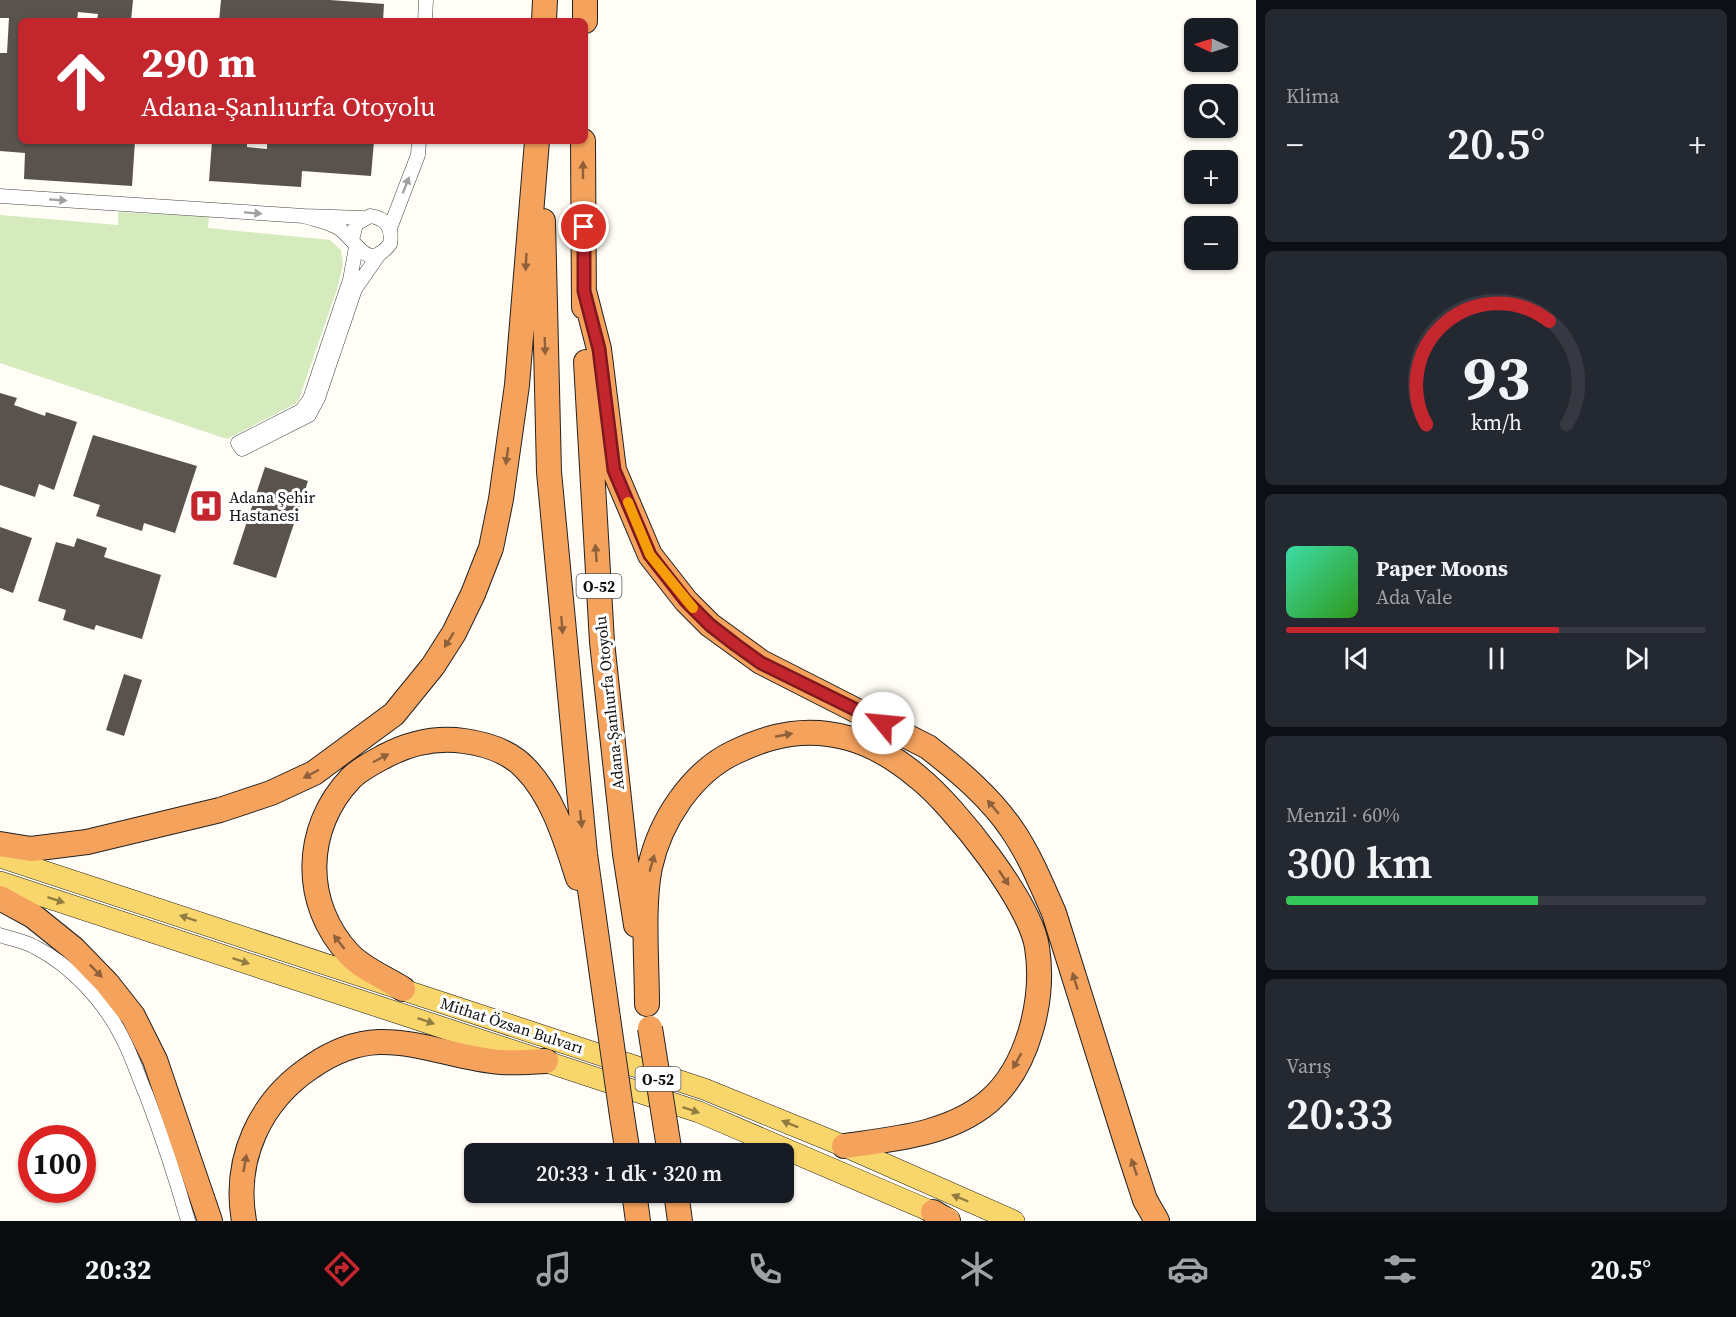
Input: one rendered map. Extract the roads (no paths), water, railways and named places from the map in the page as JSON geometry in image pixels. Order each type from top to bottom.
[{"type":"highway","points":[[544,0],[544,18]]},
{"type":"highway","points":[[585,0],[585,18]]},
{"type":"highway","points":[[0,844],[32,849],[87,842],[220,810],[271,793],[314,773],[394,714],[433,666],[454,633],[473,594],[491,548],[501,499],[517,385],[537,144]]},
{"type":"highway","name":"O-52","points":[[543,144],[549,472],[578,784],[626,1143]]},
{"type":"highway","name":"Adana-Şanlıurfa Otoyolu","points":[[583,144],[584,291],[602,642],[625,854],[668,1143]]},
{"type":"highway","points":[[584,291],[599,349],[614,470],[650,555],[686,601],[710,625],[761,663],[928,747],[983,795],[1013,831],[1054,913],[1126,1145],[1145,1200],[1157,1221]]},
{"type":"highway","points":[[647,1004],[647,897],[650,867],[664,827],[681,798],[704,772],[725,756],[759,740],[789,733],[816,732],[850,738],[883,752],[911,772],[962,822],[1022,906],[1037,945],[1039,991],[1031,1031],[1020,1058],[989,1101],[959,1120],[921,1135],[844,1146]]},
{"type":"highway","points":[[403,989],[351,956],[327,926],[317,895],[314,866],[317,834],[337,795],[352,777],[392,753],[430,740],[450,739],[477,742],[500,750],[525,768],[554,810],[598,944]]},
{"type":"highway","points":[[0,898],[33,916],[74,949],[107,983],[133,1016],[155,1060],[210,1221]]},
{"type":"highway","points":[[244,1221],[242,1187],[244,1160],[257,1125],[279,1094],[296,1077],[329,1054],[377,1042],[414,1044],[500,1062],[546,1061]]},
{"type":"highway","points":[[678,1203],[680,1221]]},
{"type":"main road","name":"Mithat Özsan Bulvarı","points":[[0,857],[704,1089],[844,1146],[1014,1221]]},
{"type":"main road","name":"Mithat Özsan Bulvarı","points":[[0,882],[699,1112],[945,1218]]},
{"type":"street","points":[[425,18],[426,0]]},
{"type":"street","points":[[362,218],[356,224],[350,280],[310,399],[301,411],[238,443],[242,449],[309,415],[318,398],[355,289],[390,244],[390,228],[418,155],[419,144]]},
{"type":"street","points":[[0,196],[304,216],[362,218],[370,216],[378,217],[390,228]]},
{"type":"street","points":[[304,216],[337,227],[370,255],[381,253]]},
{"type":"street","points":[[0,935],[34,946],[56,960],[81,981],[105,1008],[123,1039],[162,1136],[188,1221]]},
{"type":"place","name":"Adana Şehir Hastanesi","points":[[206,506]]}]
